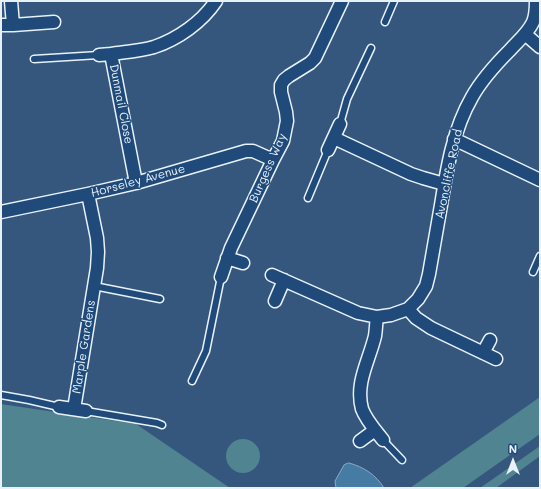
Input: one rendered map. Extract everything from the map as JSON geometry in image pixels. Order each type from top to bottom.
[{"type":"street","points":[[11,1],[13,24]]},
{"type":"street","points":[[105,54],[149,48],[173,39],[187,30],[202,17],[216,1]]},
{"type":"street","name":"Burgess Way","points":[[221,277],[227,258],[283,141],[287,121],[281,85],[289,76],[310,63],[315,58],[342,1]]},
{"type":"street","name":"Avoncliffe Road","points":[[408,309],[418,299],[428,280],[444,184],[454,139],[464,113],[480,82],[525,34],[535,15],[536,1]]},
{"type":"street","points":[[1,25],[54,22]]},
{"type":"street","points":[[525,34],[540,47]]},
{"type":"street","name":"Dunmail Close","points":[[105,54],[136,183]]},
{"type":"street","points":[[328,150],[340,124]]},
{"type":"street","points":[[334,138],[411,174],[444,184]]},
{"type":"street","points":[[454,139],[540,180]]},
{"type":"street","name":"Horseley Avenue","points":[[1,212],[136,183],[246,151],[253,151],[273,160]]},
{"type":"street","name":"Marple Gardens","points":[[74,409],[97,268],[97,238],[88,194]]},
{"type":"street","points":[[227,258],[243,263]]},
{"type":"street","points":[[272,275],[358,313],[377,317],[391,315],[408,309],[423,324],[496,359]]},
{"type":"street","points":[[275,301],[284,280]]},
{"type":"street","points":[[377,317],[375,335],[362,377],[360,398],[362,410],[383,440]]},
{"type":"street","points":[[483,353],[490,340]]},
{"type":"street","name":"Marple Gardens","points":[[59,406],[86,412]]},
{"type":"street","points":[[360,441],[375,430]]},
{"type":"lane","points":[[385,22],[394,1]]},
{"type":"lane","points":[[340,124],[347,99],[371,48]]},
{"type":"lane","name":"Dunmail Close","points":[[34,60],[105,54]]},
{"type":"lane","points":[[308,198],[328,150]]},
{"type":"lane","points":[[533,272],[540,256]]},
{"type":"lane","name":"Burgess Way","points":[[192,381],[206,351],[221,277]]},
{"type":"lane","name":"Marple Gardens","points":[[94,286],[160,299]]},
{"type":"lane","name":"Marple Gardens","points":[[1,395],[59,406]]},
{"type":"lane","name":"Marple Gardens","points":[[86,412],[162,425]]},
{"type":"lane","points":[[383,440],[402,460]]},
{"type":"green space","points":[[540,397],[540,434],[463,488],[410,488]]},
{"type":"green space","points":[[1,404],[136,424],[230,488],[1,488]]},
{"type":"green space","points":[[243,439],[255,444],[260,456],[255,468],[243,473],[231,468],[226,456],[231,444]]},
{"type":"green space","points":[[540,446],[540,456],[496,488],[480,488]]},
{"type":"water","points":[[349,463],[369,472],[384,488],[336,488],[335,481],[344,465]]}]
